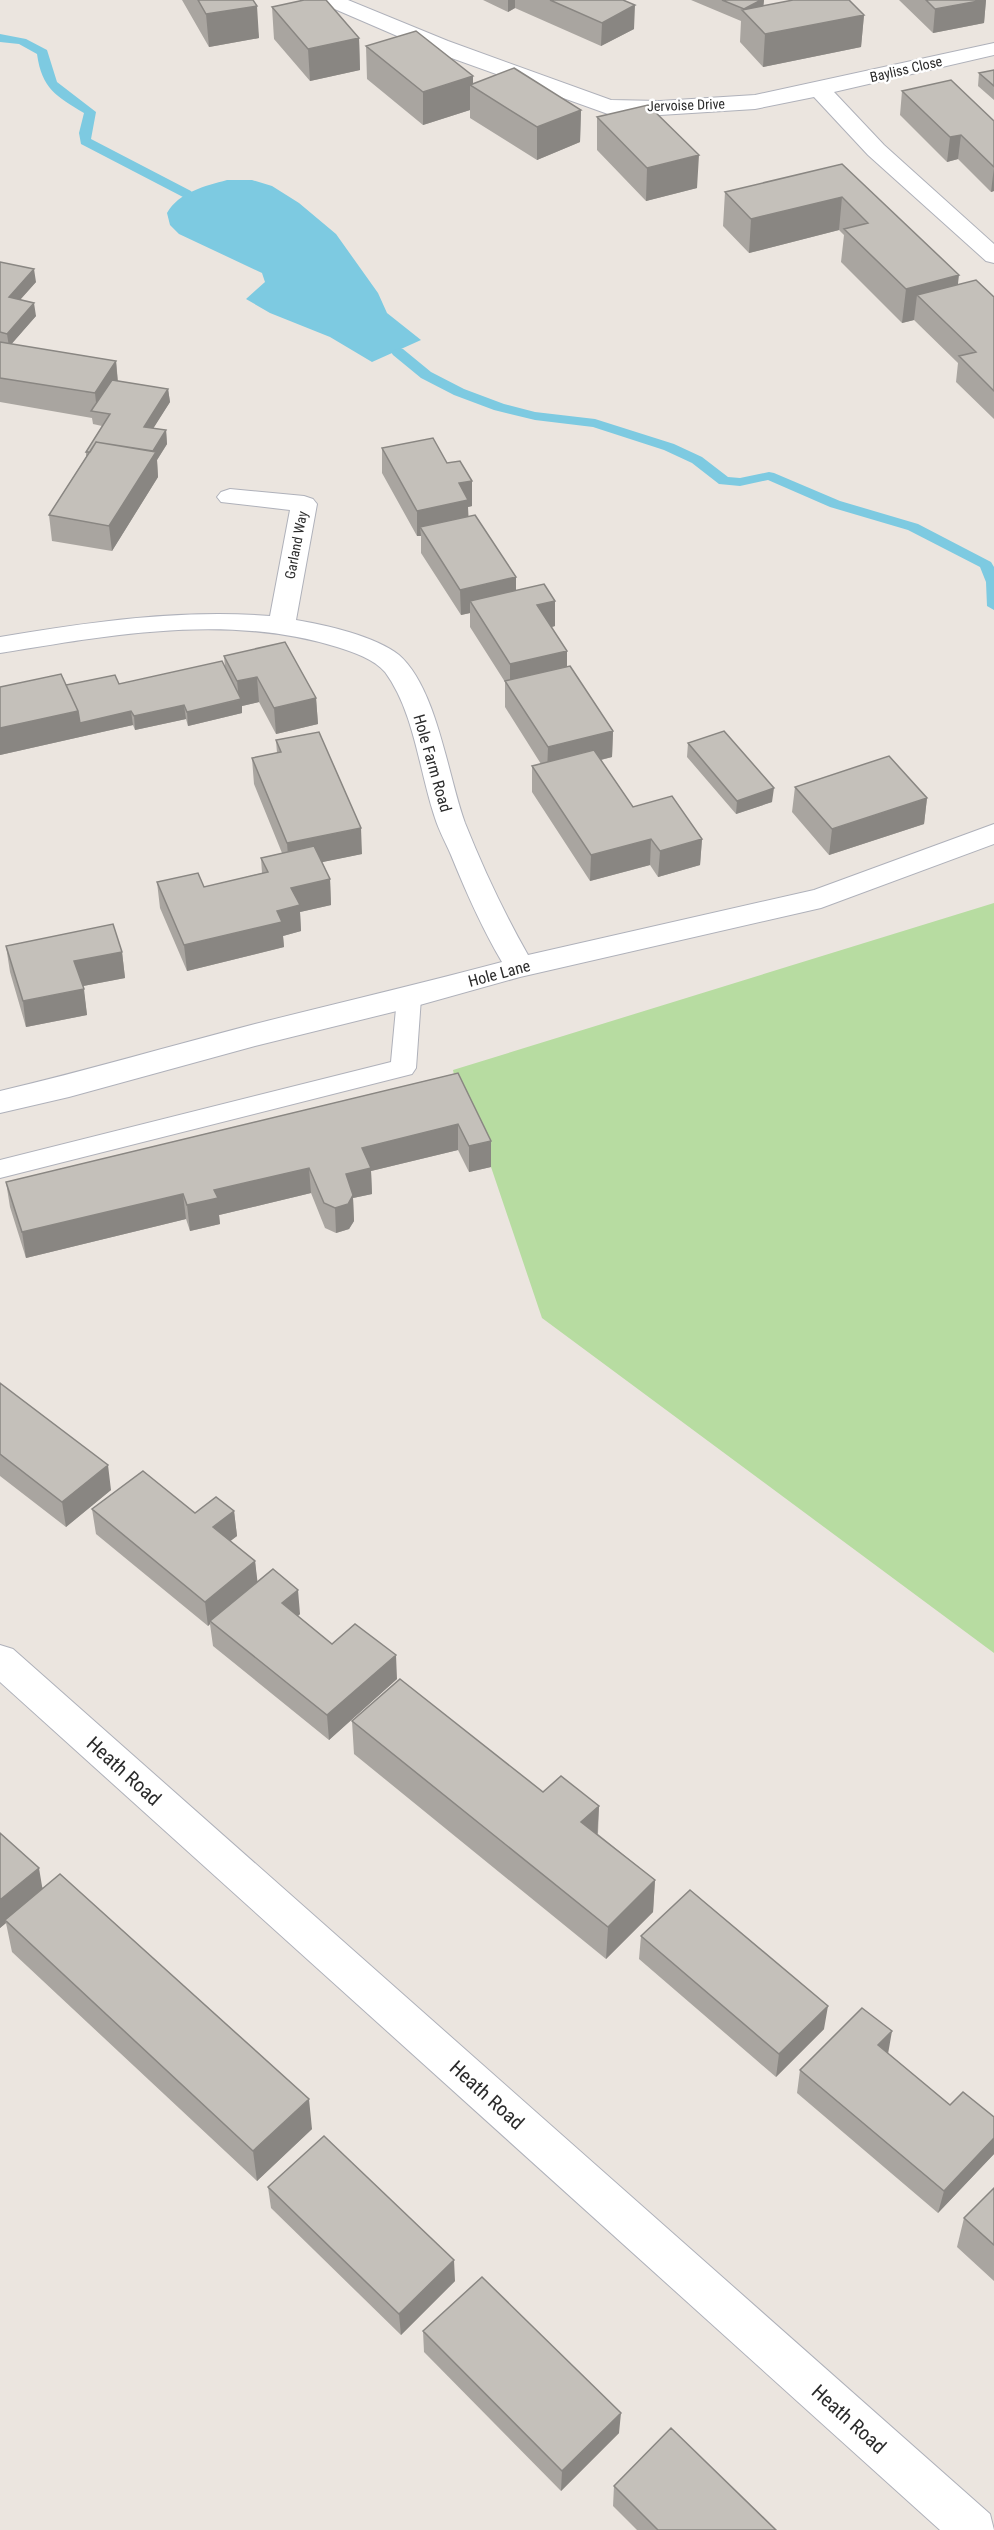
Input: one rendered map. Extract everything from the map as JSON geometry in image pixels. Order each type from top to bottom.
[{"type":"street","name":"Jervoise Drive","points":[[330,0],[440,46],[608,107],[660,108],[755,102],[819,89]]},
{"type":"street","name":"Bayliss Close","points":[[819,89],[994,49]]},
{"type":"street","points":[[819,89],[876,150],[994,256]]},
{"type":"street","name":"Garland Way","points":[[230,497],[304,504],[282,624]]},
{"type":"street","name":"Hole Farm Road","points":[[1,644],[93,630],[174,623],[253,622],[282,624],[331,635],[377,652],[396,668],[420,714],[447,814],[496,927],[520,967]]},
{"type":"street","name":"Hole Lane","points":[[0,1102],[69,1086],[255,1035],[409,998],[520,967],[821,898],[994,833]]},
{"type":"street","name":"Heath Road","points":[[0,1660],[974,2530]]},
{"type":"lane","points":[[0,1169],[403,1068],[409,998]]},
{"type":"green space","points":[[994,903],[994,1653],[542,1318],[491,1167],[459,1099],[453,1070]]},
{"type":"water","points":[[227,180],[252,180],[272,186],[299,203],[336,234],[378,293],[387,313],[421,340],[372,362],[330,337],[270,313],[246,299],[265,282],[262,273],[179,234],[170,225],[167,213],[185,195]]},
{"type":"building","points":[[198,0],[253,0],[257,6],[206,14]]},
{"type":"building","points":[[304,0],[326,0],[359,38],[308,49],[272,7]]},
{"type":"building","points":[[550,0],[623,0],[635,5],[602,23]]},
{"type":"building","points":[[722,0],[761,0],[744,9]]},
{"type":"building","points":[[793,0],[849,0],[864,15],[765,34],[742,10]]},
{"type":"building","points":[[926,0],[984,0],[935,9]]},
{"type":"building","points":[[416,31],[473,76],[423,92],[366,46]]},
{"type":"building","points":[[514,68],[581,110],[537,127],[470,85]]},
{"type":"building","points":[[994,70],[994,86],[979,73]]},
{"type":"building","points":[[951,80],[994,121],[994,167],[961,135],[950,137],[902,91]]},
{"type":"building","points":[[648,105],[699,155],[647,168],[597,117]]},
{"type":"building","points":[[842,164],[959,275],[906,289],[844,229],[868,223],[842,197],[751,219],[725,192]]},
{"type":"building","points":[[0,262],[34,269],[9,297],[34,303],[7,334],[0,332]]},
{"type":"building","points":[[976,280],[994,297],[994,391],[959,356],[976,352],[917,295]]},
{"type":"building","points":[[0,342],[116,361],[95,393],[0,378]]},
{"type":"building","points":[[112,380],[168,389],[144,427],[166,430],[153,451],[96,442],[90,452],[86,452],[110,414],[91,411]]},
{"type":"building","points":[[433,438],[447,463],[460,461],[472,481],[459,483],[468,500],[417,511],[382,448]]},
{"type":"building","points":[[96,442],[156,452],[109,526],[49,515]]},
{"type":"building","points":[[475,515],[516,577],[460,590],[420,527]]},
{"type":"building","points":[[544,584],[555,601],[537,605],[567,651],[510,664],[470,601]]},
{"type":"building","points":[[285,642],[316,698],[274,708],[257,677],[237,681],[224,656]]},
{"type":"building","points":[[222,661],[241,699],[187,712],[184,705],[134,716],[131,711],[80,723],[78,711],[66,685],[115,675],[119,684]]},
{"type":"building","points":[[570,666],[613,731],[548,747],[505,681]]},
{"type":"building","points":[[61,674],[78,711],[0,728],[0,687]]},
{"type":"building","points":[[724,731],[774,788],[737,801],[688,743]]},
{"type":"building","points":[[319,732],[361,828],[287,843],[252,758],[281,752],[276,740]]},
{"type":"building","points":[[594,750],[633,807],[672,796],[702,839],[660,851],[651,839],[591,855],[532,766]]},
{"type":"building","points":[[889,756],[927,798],[832,829],[795,787]]},
{"type":"building","points":[[314,846],[330,879],[291,888],[300,905],[277,911],[282,922],[184,945],[157,882],[198,873],[204,887],[268,872],[261,858]]},
{"type":"building","points":[[113,924],[122,952],[74,961],[84,989],[23,1001],[6,946]]},
{"type":"building","points":[[458,1073],[491,1141],[469,1146],[458,1124],[362,1148],[371,1168],[346,1174],[353,1195],[348,1204],[335,1208],[324,1203],[309,1168],[214,1190],[218,1198],[187,1205],[183,1194],[22,1232],[6,1182]]},
{"type":"building","points":[[0,1383],[108,1465],[62,1502],[0,1454]]},
{"type":"building","points":[[143,1471],[195,1513],[216,1497],[234,1511],[213,1527],[255,1561],[205,1602],[92,1509]]},
{"type":"building","points":[[273,1569],[298,1590],[282,1603],[332,1644],[355,1624],[396,1655],[327,1715],[210,1621]]},
{"type":"building","points":[[400,1679],[543,1792],[561,1776],[599,1806],[581,1822],[655,1880],[608,1927],[352,1721]]},
{"type":"building","points":[[0,1833],[39,1868],[0,1900]]},
{"type":"building","points":[[60,1874],[309,2099],[253,2151],[5,1920]]},
{"type":"building","points":[[690,1890],[828,2006],[779,2054],[641,1936]]},
{"type":"building","points":[[862,2008],[892,2031],[878,2045],[950,2105],[963,2092],[994,2117],[994,2138],[944,2191],[800,2070]]},
{"type":"building","points":[[324,2136],[454,2260],[399,2314],[268,2187]]},
{"type":"building","points":[[994,2188],[994,2245],[964,2218]]},
{"type":"building","points":[[482,2277],[621,2413],[562,2471],[423,2331]]},
{"type":"building","points":[[671,2428],[776,2530],[658,2530],[614,2486]]},
{"type":"waterway","points":[[0,38],[22,41],[43,52],[47,75],[56,90],[90,112],[85,141],[187,194]]},
{"type":"waterway","points":[[398,352],[426,375],[459,392],[499,407],[535,416],[595,423],[669,447],[697,460],[724,481],[740,482],[769,476],[835,504],[913,527],[986,565],[993,582],[994,606]]}]
